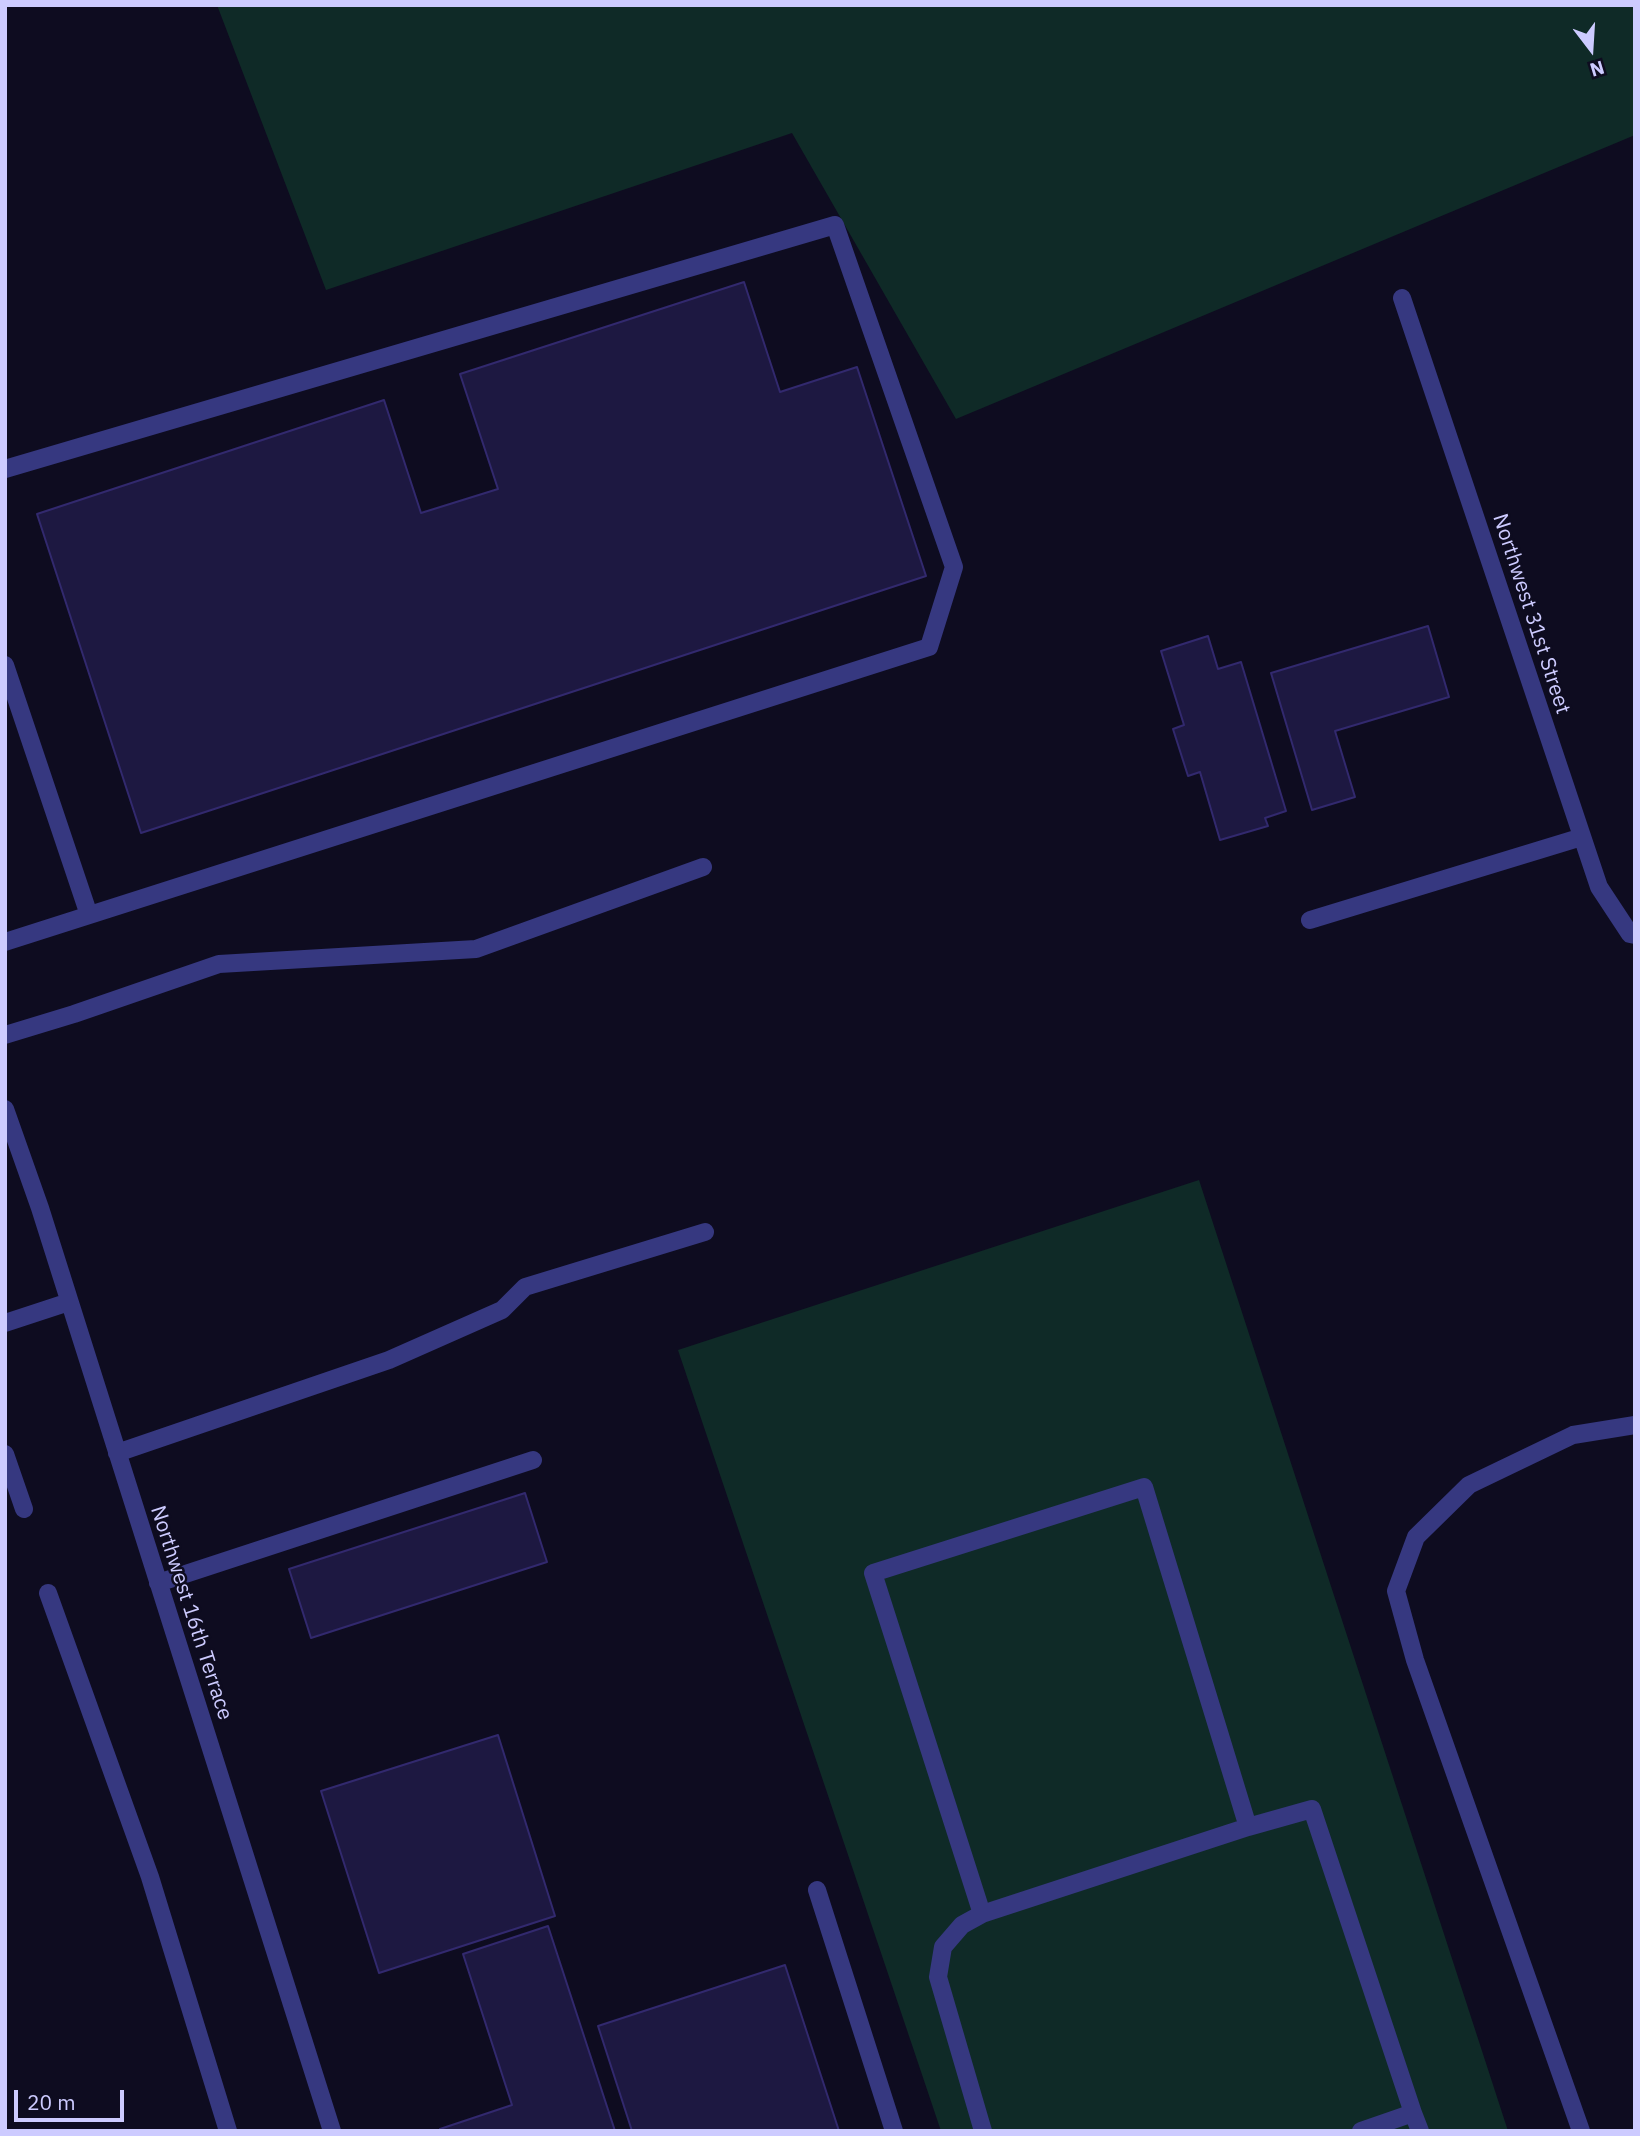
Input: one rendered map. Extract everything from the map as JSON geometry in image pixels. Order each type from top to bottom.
[{"type":"street","points":[[5,469],[835,225],[954,567],[929,647],[5,942]]},
{"type":"street","name":"Northwest 31st Street","points":[[1402,298],[1599,887],[1630,934],[1635,935]]},
{"type":"street","points":[[5,666],[89,915]]},
{"type":"street","points":[[1310,920],[1582,837]]},
{"type":"street","points":[[5,1035],[219,964],[476,949],[703,867]]},
{"type":"street","name":"Northwest 16th Terrace","points":[[5,1109],[69,1302],[332,2131]]},
{"type":"street","points":[[117,1453],[389,1360],[502,1310],[525,1287],[705,1231]]},
{"type":"street","points":[[5,1323],[69,1302]]},
{"type":"street","points":[[1581,2131],[1415,1660],[1396,1591],[1416,1538],[1469,1485],[1573,1435],[1635,1425]]},
{"type":"street","points":[[5,1454],[23,1508]]},
{"type":"street","points":[[158,1583],[533,1460]]},
{"type":"street","points":[[982,1914],[873,1573],[1144,1487],[1248,1827]]},
{"type":"street","points":[[48,1593],[150,1877],[228,2131]]},
{"type":"street","points":[[983,2131],[938,1977],[943,1947],[962,1925],[982,1914],[1248,1827],[1312,1809],[1420,2131]]},
{"type":"street","points":[[817,1890],[894,2131]]},
{"type":"street","points":[[1362,2131],[1413,2113]]},
{"type":"green space","points":[[217,5],[1635,5],[1635,135],[956,419],[792,133],[326,290]]},
{"type":"green space","points":[[1199,1180],[1508,2131],[941,2131],[678,1350]]},
{"type":"building","points":[[744,282],[780,392],[857,367],[926,576],[141,833],[37,514],[384,400],[421,513],[498,489],[460,374]]},
{"type":"building","points":[[1428,626],[1449,697],[1335,731],[1355,797],[1312,810],[1271,673]]},
{"type":"building","points":[[1208,636],[1218,669],[1241,662],[1286,811],[1265,818],[1268,826],[1220,840],[1200,772],[1188,776],[1173,729],[1184,725],[1161,651]]},
{"type":"building","points":[[525,1493],[547,1562],[311,1638],[289,1569]]},
{"type":"building","points":[[498,1735],[555,1916],[379,1973],[321,1791]]},
{"type":"building","points":[[548,1926],[615,2131],[441,2131],[440,2129],[512,2105],[463,1954]]},
{"type":"building","points":[[785,1965],[839,2131],[632,2131],[598,2026]]}]
